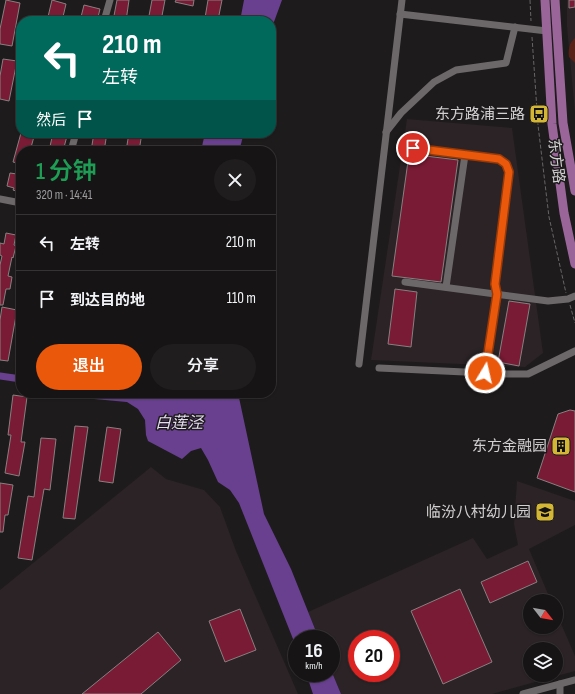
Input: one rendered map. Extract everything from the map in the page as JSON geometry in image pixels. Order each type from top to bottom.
[{"type":"main road","name":"东方路","points":[[545,0],[552,124],[564,213],[575,264]]},
{"type":"main road","name":"东方路","points":[[555,0],[563,123],[575,191]]},
{"type":"street","points":[[105,16],[110,0]]},
{"type":"street","points":[[359,364],[402,0]]},
{"type":"street","points":[[400,14],[546,31]]},
{"type":"street","points":[[386,132],[401,113],[434,82],[456,70],[506,63],[515,27]]},
{"type":"street","points":[[413,148],[499,159],[506,164],[509,172],[495,284],[497,294],[485,373]]},
{"type":"street","points":[[446,287],[465,155]]},
{"type":"street","points":[[0,199],[16,202]]},
{"type":"street","points":[[405,282],[548,301],[568,299],[575,296]]},
{"type":"street","points":[[379,368],[528,374],[575,351]]},
{"type":"street","points":[[523,694],[575,680]]},
{"type":"street","points":[[560,684],[560,694]]},
{"type":"path","name":"东方路","points":[[530,0],[538,125],[549,217],[575,323]]},
{"type":"shaded area","points":[[567,0],[575,0],[575,113],[567,27]]},
{"type":"shaded area","points":[[575,38],[575,63],[569,57],[569,47]]},
{"type":"shaded area","points":[[407,119],[512,128],[543,353],[525,367],[371,360]]},
{"type":"shaded area","points":[[151,467],[166,479],[204,490],[220,507],[236,551],[288,671],[288,682],[293,682],[298,694],[0,694],[0,590]]},
{"type":"shaded area","points":[[517,481],[575,501],[575,525],[529,549],[548,594],[523,594],[523,634],[563,634],[563,628],[575,656],[575,671],[563,674],[563,642],[523,642],[523,682],[535,682],[492,694],[341,694],[336,682],[340,682],[340,630],[315,630],[308,612],[473,538],[487,559],[518,545],[514,524]]},
{"type":"water","points":[[244,0],[282,0],[276,16],[241,16]]},
{"type":"water","points":[[204,138],[243,138],[240,146],[202,146]]},
{"type":"water","name":"白莲泾","points":[[83,398],[239,398],[264,514],[291,569],[315,630],[289,630],[239,503],[230,490],[218,482],[201,448],[191,451],[182,459],[148,441],[145,420],[138,409],[127,402]]},
{"type":"water","points":[[309,682],[336,682],[341,694],[313,694]]},
{"type":"building","points":[[6,0],[20,3],[18,16],[16,16],[12,46],[0,44],[0,29]]},
{"type":"building","points":[[52,0],[66,4],[63,16],[48,16]]},
{"type":"building","points":[[117,0],[129,0],[127,16],[114,16]]},
{"type":"building","points":[[152,0],[165,0],[162,16],[149,16]]},
{"type":"building","points":[[176,0],[194,0],[193,6],[175,2]]},
{"type":"building","points":[[208,0],[222,0],[219,16],[205,16]]},
{"type":"building","points":[[569,0],[575,0],[575,7],[569,8]]},
{"type":"building","points":[[84,5],[100,9],[98,16],[81,16]]},
{"type":"building","points":[[3,59],[16,61],[9,101],[0,99],[0,76]]},
{"type":"building","points":[[20,138],[34,138],[31,146],[17,146]]},
{"type":"building","points":[[52,138],[66,138],[64,146],[50,146]]},
{"type":"building","points":[[93,138],[106,138],[105,146],[92,146]]},
{"type":"building","points":[[128,138],[141,138],[140,146],[127,146]]},
{"type":"building","points":[[16,151],[16,163],[13,162]]},
{"type":"building","points":[[409,154],[458,160],[441,282],[392,276]]},
{"type":"building","points":[[10,173],[16,174],[16,191],[13,190],[14,188],[7,186]]},
{"type":"building","points":[[6,233],[16,235],[14,245],[16,246],[8,276],[12,277],[10,289],[6,289],[3,305],[0,305],[0,265],[2,256],[0,255],[0,243],[4,244]]},
{"type":"building","points":[[395,289],[417,292],[411,347],[388,344]]},
{"type":"building","points":[[509,301],[530,304],[519,366],[498,362]]},
{"type":"building","points":[[2,307],[16,310],[8,361],[0,360],[0,320]]},
{"type":"building","points":[[13,395],[16,395],[16,398],[27,398],[21,442],[25,442],[19,476],[5,473],[11,435],[8,435]]},
{"type":"building","name":"东方金融园","points":[[570,410],[575,411],[575,492],[537,478],[558,414]]},
{"type":"building","points":[[75,426],[88,427],[75,519],[63,518]]},
{"type":"building","points":[[107,427],[121,429],[113,483],[99,481]]},
{"type":"building","points":[[41,438],[56,439],[50,490],[44,489],[32,560],[18,558],[28,496],[34,497]]},
{"type":"building","points":[[0,483],[13,485],[8,515],[5,515],[3,532],[0,532]]},
{"type":"building","points":[[528,561],[537,582],[490,603],[481,582]]},
{"type":"building","points":[[460,589],[492,662],[443,684],[411,611]]},
{"type":"building","points":[[240,609],[256,650],[225,662],[209,621]]},
{"type":"building","points":[[158,632],[181,660],[141,694],[82,694]]},
{"type":"waterway","points":[[0,376],[16,378]]},
{"type":"place","name":"东方路浦三路","points":[[539,114]]},
{"type":"place","name":"东方金融园","points":[[561,446]]},
{"type":"place","name":"临汾八村幼儿园","points":[[545,512]]},
{"type":"route","points":[[413,148],[499,159],[506,164],[509,172],[495,284],[497,294],[485,373]]}]
